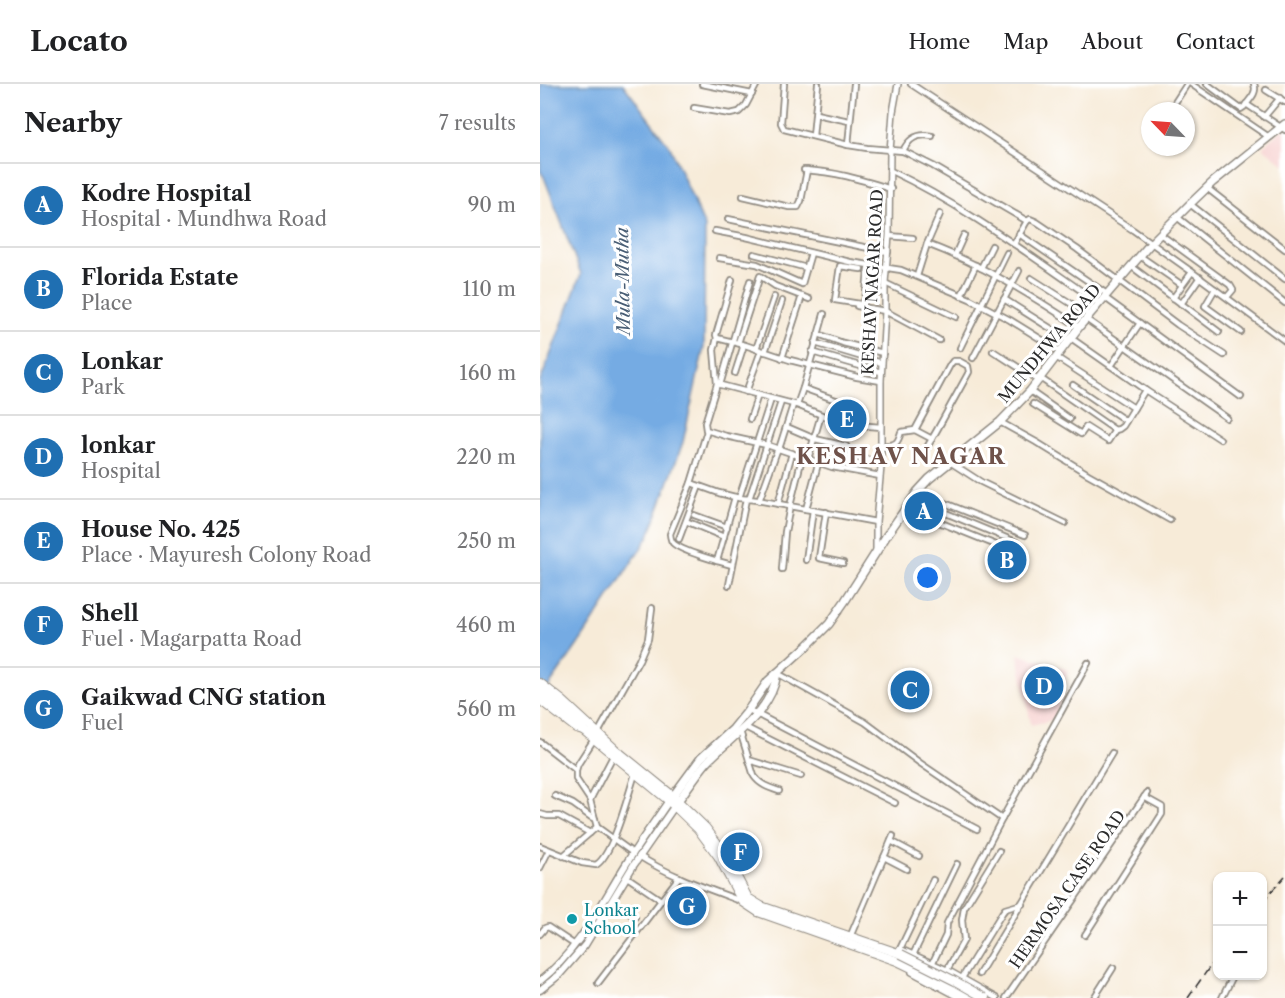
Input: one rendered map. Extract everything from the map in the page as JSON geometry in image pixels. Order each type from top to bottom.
[{"type":"highway","points":[[540,677],[561,704]]},
{"type":"highway","points":[[540,683],[614,756],[673,801],[710,844],[743,902],[758,912],[896,954],[970,998]]},
{"type":"highway","points":[[540,692],[561,704]]},
{"type":"highway","points":[[540,700],[561,704]]},
{"type":"highway","points":[[596,736],[615,749],[705,827],[720,846],[748,898],[761,906],[896,954],[984,996]]},
{"type":"main road","name":"MUNDHWA ROAD","points":[[540,981],[575,945],[701,758],[733,729],[768,681],[829,624],[914,495],[929,479],[1000,422],[1030,391],[1079,327],[1140,255],[1190,204],[1284,127]]},
{"type":"main road","name":"MUNDHWA ROAD","points":[[673,801],[705,764],[757,714],[776,683],[777,673]]},
{"type":"main road","name":"MUNDHWA ROAD","points":[[540,990],[559,975],[585,945],[627,877],[636,855]]},
{"type":"street","points":[[702,84],[752,94]]},
{"type":"street","points":[[694,108],[735,114],[743,109],[758,84]]},
{"type":"street","points":[[784,84],[782,127],[789,132],[813,136],[829,142],[903,151],[1027,221],[1030,219],[1037,222],[1178,325],[1224,355]]},
{"type":"street","points":[[813,136],[818,84]]},
{"type":"street","points":[[848,145],[854,84]]},
{"type":"street","name":"KESHAV NAGAR ROAD","points":[[876,553],[881,462],[881,372],[891,189],[890,151],[898,84]]},
{"type":"street","points":[[911,84],[1096,204],[1200,277],[1285,341]]},
{"type":"street","points":[[1176,102],[1189,84],[1269,137]]},
{"type":"street","points":[[1206,84],[1238,108],[1244,107],[1256,92],[1254,84]]},
{"type":"street","points":[[1266,90],[1285,102]]},
{"type":"street","points":[[1264,117],[1280,98]]},
{"type":"street","points":[[1246,104],[1264,117],[1284,127]]},
{"type":"street","points":[[816,114],[849,121]]},
{"type":"street","points":[[903,151],[907,143],[918,135],[933,136]]},
{"type":"street","points":[[743,196],[798,207],[806,170],[852,176],[891,189]]},
{"type":"street","points":[[891,171],[929,190],[1104,298]]},
{"type":"street","points":[[1207,188],[1285,249]]},
{"type":"street","points":[[1190,204],[1285,279]]},
{"type":"street","points":[[917,276],[940,214]]},
{"type":"street","points":[[1177,218],[1285,303]]},
{"type":"street","points":[[728,219],[888,252]]},
{"type":"street","points":[[1014,244],[1027,221]]},
{"type":"street","points":[[715,231],[850,262],[902,270],[917,276],[996,313],[1134,408]]},
{"type":"street","points":[[1019,234],[1241,397]]},
{"type":"street","points":[[1160,234],[1230,285],[1233,290],[1227,297]]},
{"type":"street","points":[[955,255],[964,235]]},
{"type":"street","points":[[889,236],[913,238]]},
{"type":"street","points":[[927,244],[979,267],[1079,327]]},
{"type":"street","points":[[961,296],[992,246]]},
{"type":"street","points":[[719,258],[757,264],[799,284],[803,283],[811,253]]},
{"type":"street","points":[[754,254],[807,268]]},
{"type":"street","points":[[960,348],[1006,254]]},
{"type":"street","points":[[1140,255],[1182,285]]},
{"type":"street","points":[[861,268],[840,266],[835,300],[864,303],[868,269]]},
{"type":"street","points":[[1131,266],[1219,332]]},
{"type":"street","points":[[973,358],[1018,271]]},
{"type":"street","points":[[764,279],[767,272]]},
{"type":"street","points":[[1173,298],[1192,272]]},
{"type":"street","points":[[735,373],[743,348],[740,344],[760,276],[775,286],[809,299]]},
{"type":"street","points":[[1181,304],[1200,277]]},
{"type":"street","points":[[1031,278],[1227,418]]},
{"type":"street","points":[[718,384],[714,350],[716,335],[732,280]]},
{"type":"street","points":[[732,565],[678,547],[671,540],[670,534],[691,483],[707,431],[705,423],[750,281]]},
{"type":"street","points":[[885,283],[956,317]]},
{"type":"street","points":[[1215,289],[1205,306],[1241,332]]},
{"type":"street","points":[[866,293],[885,293]]},
{"type":"street","points":[[782,357],[802,296]]},
{"type":"street","points":[[747,392],[761,350],[774,297]]},
{"type":"street","points":[[1004,299],[1070,339],[1220,439]]},
{"type":"street","points":[[761,350],[782,301]]},
{"type":"street","points":[[854,306],[885,311],[939,340]]},
{"type":"street","points":[[742,307],[749,310]]},
{"type":"street","points":[[759,501],[803,388],[824,314]]},
{"type":"street","points":[[1111,366],[1140,323]]},
{"type":"street","points":[[818,334],[882,353]]},
{"type":"street","points":[[717,338],[809,365],[881,381]]},
{"type":"street","points":[[815,344],[882,363]]},
{"type":"street","points":[[993,351],[1115,430]]},
{"type":"street","points":[[812,352],[881,372]]},
{"type":"street","points":[[915,430],[953,361],[959,361],[968,366],[969,372],[921,456]]},
{"type":"street","points":[[718,384],[795,405],[844,424],[881,427]]},
{"type":"street","points":[[1073,385],[1126,421]]},
{"type":"street","points":[[803,388],[844,404]]},
{"type":"street","points":[[1034,404],[1081,434],[1086,427],[1108,441],[1115,430],[1126,421],[1145,390]]},
{"type":"street","points":[[1030,391],[1070,419]]},
{"type":"street","points":[[750,419],[758,395]]},
{"type":"street","points":[[717,561],[771,399]]},
{"type":"street","points":[[729,585],[748,499],[781,402]]},
{"type":"street","points":[[782,569],[790,506],[805,459],[815,439],[821,415]]},
{"type":"street","points":[[1000,422],[1170,520]]},
{"type":"street","points":[[787,428],[815,439],[846,446]]},
{"type":"street","points":[[881,446],[895,444],[901,432],[915,430],[932,439]]},
{"type":"street","points":[[707,431],[767,445],[818,464],[880,476]]},
{"type":"street","points":[[837,452],[838,444]]},
{"type":"street","points":[[778,504],[792,453]]},
{"type":"street","points":[[846,456],[881,462]]},
{"type":"street","points":[[950,462],[981,482],[1065,523]]},
{"type":"street","points":[[806,509],[818,464]]},
{"type":"street","points":[[691,483],[737,498],[876,522]]},
{"type":"street","points":[[679,539],[699,486]]},
{"type":"street","points":[[914,495],[1025,535]]},
{"type":"street","points":[[914,495],[1016,542]]},
{"type":"street","points":[[904,508],[1021,555]]},
{"type":"street","points":[[806,560],[813,510]]},
{"type":"street","points":[[826,512],[819,558],[843,563]]},
{"type":"street","points":[[694,515],[727,526]]},
{"type":"street","points":[[688,522],[724,537]]},
{"type":"street","points":[[652,608],[648,639],[639,660],[576,770],[576,779],[590,800],[597,827],[613,839],[651,864],[743,902]]},
{"type":"street","points":[[932,963],[946,935],[947,923],[1088,663]]},
{"type":"street","points":[[777,673],[865,722],[1002,819]]},
{"type":"street","points":[[748,710],[977,828]]},
{"type":"street","points":[[742,729],[748,760],[757,781],[779,791]]},
{"type":"street","points":[[742,729],[895,803]]},
{"type":"street","points":[[540,742],[576,770]]},
{"type":"street","points":[[979,974],[1112,753]]},
{"type":"street","points":[[590,800],[614,756]]},
{"type":"street","points":[[748,760],[761,762],[801,776]]},
{"type":"street","points":[[540,846],[582,863],[596,866],[605,857],[613,839],[635,774]]},
{"type":"street","name":"HERMOSA CASE ROAD","points":[[1006,998],[1146,795],[1162,807],[1162,814],[1085,934]]},
{"type":"street","points":[[555,796],[573,804],[595,819]]},
{"type":"street","points":[[540,814],[559,816],[590,833]]},
{"type":"street","points":[[563,855],[597,827]]},
{"type":"street","points":[[850,937],[892,839],[919,856]]},
{"type":"street","points":[[540,868],[549,850]]},
{"type":"street","points":[[946,970],[964,940],[962,920],[964,908],[999,851]]},
{"type":"street","points":[[884,857],[907,869]]},
{"type":"street","points":[[913,954],[957,864]]},
{"type":"street","points":[[627,877],[661,900]]},
{"type":"street","points":[[598,983],[679,877]]},
{"type":"street","points":[[933,880],[896,954],[895,964],[961,998]]},
{"type":"street","points":[[612,902],[635,916]]},
{"type":"street","points":[[962,978],[1005,909],[1022,904]]},
{"type":"street","points":[[540,934],[548,927],[575,945]]},
{"type":"street","points":[[896,954],[913,954],[962,978],[984,996],[997,998]]},
{"type":"street","points":[[1094,998],[1113,968]]},
{"type":"street","points":[[1222,998],[1231,980]]},
{"type":"shaded area","points":[[1283,129],[1285,131],[1285,165],[1262,147]]},
{"type":"shaded area","points":[[1018,654],[1068,670],[1057,719],[1031,725]]},
{"type":"water","name":"Mula-Mutha","points":[[540,84],[623,84],[670,147],[705,227],[704,347],[683,442],[649,536],[540,699],[540,382],[581,274],[540,171]]},
{"type":"railway","points":[[1267,896],[1285,876]]},
{"type":"railway","points":[[1188,998],[1213,962]]},
{"type":"place","name":"House No. 425","points":[[847,419]]},
{"type":"place","name":"Kodre Hospital","points":[[924,511]]},
{"type":"place","name":"Florida Estate","points":[[1007,560]]},
{"type":"place","name":"lonkar","points":[[1044,686]]},
{"type":"place","name":"Lonkar","points":[[910,690]]},
{"type":"place","name":"Shell","points":[[740,852]]},
{"type":"place","name":"Gaikwad CNG station","points":[[687,906]]},
{"type":"place","name":"Lonkar School","points":[[572,919]]},
{"type":"district","name":"KESHAV NAGAR","points":[[901,456]]}]
